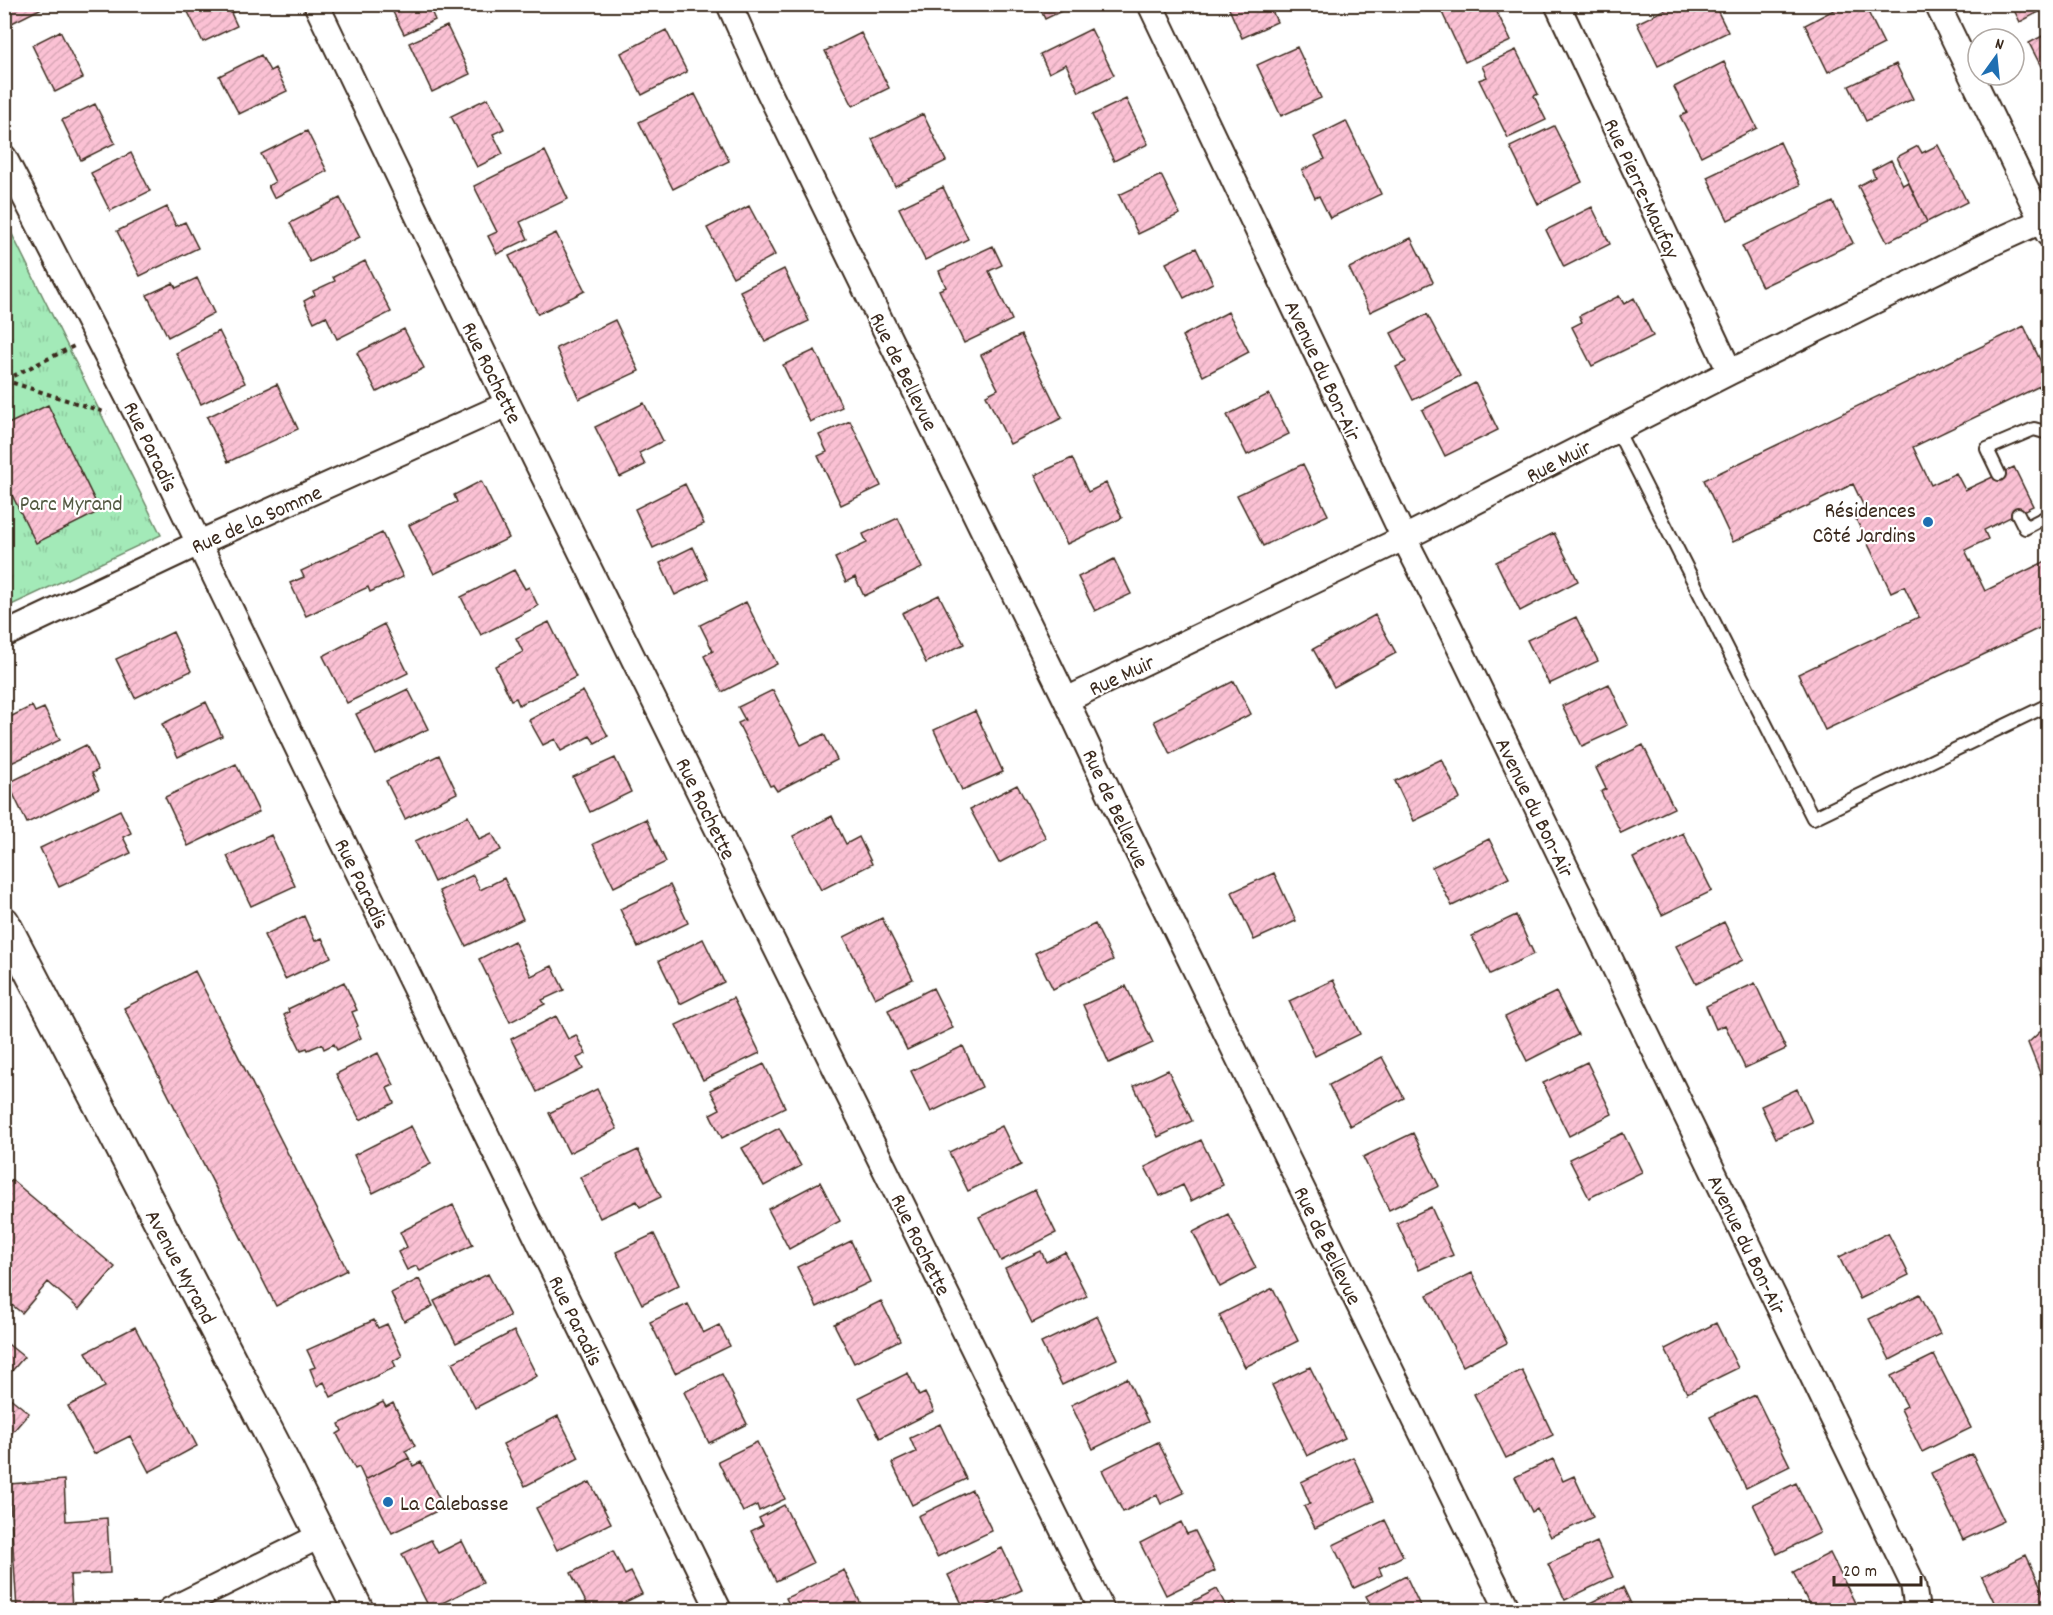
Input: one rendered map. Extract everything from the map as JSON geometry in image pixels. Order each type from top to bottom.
[{"type":"street","name":"Rue Rochette","points":[[316,4],[508,404],[1102,1611]]},
{"type":"street","name":"Rue de Bellevue","points":[[729,4],[773,101],[1508,1611]]},
{"type":"street","name":"Avenue du Bon-Air","points":[[1150,4],[1404,537],[1913,1584],[1917,1611]]},
{"type":"street","name":"Rue Pierre-Maufay","points":[[1557,4],[1730,372]]},
{"type":"street","points":[[1936,4],[2047,224]]},
{"type":"street","name":"Rue Paradis","points":[[4,157],[137,415],[719,1611]]},
{"type":"street","name":"Rue Muir","points":[[1066,700],[1404,537],[1730,372],[1997,241],[2047,224]]},
{"type":"street","name":"Rue de la Somme","points":[[4,635],[199,543],[508,404]]},
{"type":"street","name":"Avenue Myrand","points":[[4,922],[322,1535],[358,1611]]},
{"type":"street","points":[[170,1611],[322,1535]]},
{"type":"lane","points":[[1999,474],[1987,449],[2034,429],[2049,433]]},
{"type":"lane","points":[[1617,430],[1814,818],[2049,705]]},
{"type":"lane","points":[[2018,514],[2025,528],[2049,516]]},
{"type":"path","points":[[4,380],[96,335]]},
{"type":"path","points":[[4,380],[116,416],[137,415]]},
{"type":"green space","name":"Parc Myrand","points":[[4,218],[161,535],[5,608],[4,608]]},
{"type":"building","points":[[4,4],[50,4],[8,25],[4,17]]},
{"type":"building","points":[[184,4],[243,4],[244,7],[231,13],[237,26],[203,42]]},
{"type":"building","points":[[389,4],[428,4],[435,20],[404,34]]},
{"type":"building","points":[[1038,4],[1076,4],[1045,19]]},
{"type":"building","points":[[1227,4],[1269,4],[1277,22],[1242,38]]},
{"type":"building","points":[[1441,4],[1493,4],[1511,41],[1465,62],[1439,6]]},
{"type":"building","points":[[1677,4],[1714,4],[1728,32],[1658,66],[1637,23]]},
{"type":"building","points":[[1845,4],[1864,4],[1884,44],[1828,72],[1805,25]]},
{"type":"building","points":[[2011,4],[2048,4],[2048,7],[2020,22]]},
{"type":"building","points":[[447,26],[470,74],[432,92],[409,43]]},
{"type":"building","points":[[1091,29],[1114,75],[1079,92],[1066,64],[1049,73],[1040,54]]},
{"type":"building","points":[[666,30],[687,72],[642,95],[621,53]]},
{"type":"building","points":[[60,31],[83,78],[55,92],[32,45]]},
{"type":"building","points":[[861,33],[889,88],[853,106],[825,51]]},
{"type":"building","points":[[2048,33],[2048,80],[2029,43]]},
{"type":"building","points":[[1297,47],[1321,98],[1281,116],[1257,65]]},
{"type":"building","points":[[1516,50],[1538,94],[1534,96],[1546,120],[1508,138],[1479,80],[1487,77],[1482,66]]},
{"type":"building","points":[[261,55],[270,71],[275,68],[287,91],[239,114],[219,76]]},
{"type":"building","points":[[1724,62],[1757,128],[1701,156],[1680,116],[1687,113],[1674,87]]},
{"type":"building","points":[[1896,64],[1913,99],[1866,121],[1849,86]]},
{"type":"building","points":[[695,94],[729,161],[673,189],[639,122]]},
{"type":"building","points":[[488,98],[504,129],[493,134],[503,154],[477,167],[451,116]]},
{"type":"building","points":[[1126,99],[1148,144],[1114,161],[1092,115]]},
{"type":"building","points":[[95,104],[115,143],[81,160],[62,120]]},
{"type":"building","points":[[923,114],[946,161],[895,186],[872,139]]},
{"type":"building","points":[[1346,121],[1381,194],[1330,218],[1319,196],[1315,198],[1302,170],[1325,159],[1314,137]]},
{"type":"building","points":[[1554,126],[1582,182],[1538,204],[1510,147]]},
{"type":"building","points":[[307,131],[327,171],[274,198],[268,186],[275,182],[261,154]]},
{"type":"building","points":[[1780,142],[1800,185],[1728,220],[1707,177]]},
{"type":"building","points":[[1938,145],[1967,202],[1927,222],[1897,157],[1918,146],[1922,153]]},
{"type":"building","points":[[545,151],[568,199],[520,222],[528,239],[497,254],[488,236],[497,232],[474,186]]},
{"type":"building","points":[[131,153],[150,191],[110,211],[91,173]]},
{"type":"building","points":[[1891,160],[1903,185],[1908,182],[1927,222],[1887,242],[1858,186],[1875,177],[1872,170]]},
{"type":"building","points":[[1161,175],[1180,214],[1138,234],[1119,195]]},
{"type":"building","points":[[943,187],[968,239],[925,260],[899,208]]},
{"type":"building","points":[[340,198],[360,237],[310,262],[290,223]]},
{"type":"building","points":[[1833,202],[1853,243],[1762,287],[1742,246]]},
{"type":"building","points":[[749,206],[775,255],[733,277],[707,228]]},
{"type":"building","points":[[167,207],[176,226],[185,222],[198,248],[140,276],[117,231]]},
{"type":"building","points":[[1592,207],[1610,244],[1564,267],[1546,230]]},
{"type":"building","points":[[556,233],[585,291],[538,314],[509,256]]},
{"type":"building","points":[[1411,238],[1433,282],[1370,312],[1349,268]]},
{"type":"building","points":[[993,246],[1002,265],[989,271],[1012,320],[964,343],[939,290],[946,287],[939,271]]},
{"type":"building","points":[[1196,248],[1213,283],[1184,298],[1166,263]]},
{"type":"building","points":[[365,261],[391,312],[337,339],[326,316],[314,322],[304,301],[315,295],[313,291],[335,281],[333,277]]},
{"type":"building","points":[[784,269],[809,321],[765,342],[740,291]]},
{"type":"building","points":[[197,278],[214,313],[168,337],[147,295],[173,283],[176,288]]},
{"type":"building","points":[[1619,296],[1624,304],[1634,298],[1653,336],[1592,366],[1572,327],[1582,322],[1579,316]]},
{"type":"building","points":[[1228,312],[1249,352],[1203,376],[1182,336]]},
{"type":"building","points":[[1427,314],[1460,376],[1413,400],[1396,367],[1406,362],[1391,333]]},
{"type":"building","points":[[615,320],[639,371],[579,399],[556,348]]},
{"type":"building","name":"Résidences Côté Jardins","points":[[2024,326],[2048,377],[2048,382],[1913,447],[1931,485],[1956,473],[1965,490],[2014,467],[2033,506],[1984,530],[1988,539],[1965,550],[1985,591],[2048,560],[2048,624],[1825,730],[1798,674],[1919,617],[1904,586],[1891,592],[1854,515],[1865,509],[1853,484],[1733,542],[1704,480]]},
{"type":"building","points":[[404,329],[424,368],[377,392],[357,353]]},
{"type":"building","points":[[219,331],[245,383],[201,404],[176,353]]},
{"type":"building","points":[[1021,335],[1062,418],[1010,444],[986,395],[998,389],[981,355]]},
{"type":"building","points":[[815,350],[842,407],[810,422],[783,365]]},
{"type":"building","points":[[1475,383],[1498,430],[1445,456],[1422,410]]},
{"type":"building","points":[[277,384],[298,429],[228,462],[207,417]]},
{"type":"building","points":[[1269,394],[1289,434],[1247,455],[1227,415]]},
{"type":"building","points":[[644,403],[663,441],[639,453],[645,465],[620,477],[595,427]]},
{"type":"building","points":[[48,405],[100,511],[36,543],[4,479],[4,426]]},
{"type":"building","points":[[850,421],[881,486],[841,505],[818,456],[827,452],[819,435]]},
{"type":"building","points":[[1072,458],[1088,492],[1106,483],[1122,518],[1067,544],[1035,475]]},
{"type":"building","points":[[1303,464],[1328,515],[1263,546],[1237,495]]},
{"type":"building","points":[[481,481],[509,538],[434,574],[409,525],[457,502],[454,495]]},
{"type":"building","points":[[685,484],[704,524],[653,548],[635,509]]},
{"type":"building","points":[[898,518],[922,568],[864,596],[855,577],[846,582],[835,558],[867,543],[863,534]]},
{"type":"building","points":[[382,533],[403,577],[370,592],[368,587],[306,616],[290,583],[304,577],[301,571]]},
{"type":"building","points":[[1554,533],[1578,581],[1520,611],[1496,562]]},
{"type":"building","points":[[693,547],[708,579],[675,595],[660,563]]},
{"type":"building","points":[[1114,559],[1131,594],[1095,611],[1078,577]]},
{"type":"building","points":[[514,570],[525,589],[529,587],[538,606],[481,635],[461,597]]},
{"type":"building","points":[[939,595],[964,644],[926,663],[902,613]]},
{"type":"building","points":[[746,602],[777,664],[722,692],[704,656],[713,651],[700,625]]},
{"type":"building","points":[[1375,615],[1396,653],[1334,687],[1313,649]]},
{"type":"building","points":[[1576,617],[1598,661],[1549,684],[1527,640]]},
{"type":"building","points":[[549,622],[576,677],[519,705],[516,698],[511,700],[495,666],[523,652],[516,638]]},
{"type":"building","points":[[384,624],[408,673],[347,703],[323,656]]},
{"type":"building","points":[[173,632],[191,671],[135,698],[116,659]]},
{"type":"building","points":[[1234,681],[1251,714],[1170,754],[1154,721]]},
{"type":"building","points":[[1609,684],[1628,725],[1582,746],[1562,706]]},
{"type":"building","points":[[408,689],[428,729],[376,755],[356,714]]},
{"type":"building","points":[[773,690],[801,745],[824,734],[837,760],[777,791],[773,785],[770,786],[738,723],[745,720],[738,707]]},
{"type":"building","points":[[583,691],[608,736],[595,743],[590,736],[561,751],[555,739],[543,745],[529,720]]},
{"type":"building","points":[[206,702],[222,736],[178,757],[162,724]]},
{"type":"building","points":[[32,706],[35,712],[44,708],[60,740],[7,765],[4,759],[4,720]]},
{"type":"building","points":[[975,711],[1003,772],[962,790],[934,730]]},
{"type":"building","points":[[86,745],[98,770],[92,773],[99,789],[27,823],[8,783]]},
{"type":"building","points":[[1643,745],[1674,808],[1621,833],[1601,792],[1606,789],[1596,768]]},
{"type":"building","points":[[439,755],[457,793],[405,819],[386,781]]},
{"type":"building","points":[[615,758],[631,792],[590,812],[573,777]]},
{"type":"building","points":[[1442,759],[1460,799],[1414,821],[1395,781]]},
{"type":"building","points":[[236,764],[259,812],[188,846],[165,797]]},
{"type":"building","points":[[1017,785],[1046,838],[999,863],[970,809]]},
{"type":"building","points":[[120,810],[131,833],[123,837],[131,853],[59,887],[40,848]]},
{"type":"building","points":[[468,816],[479,839],[492,833],[501,850],[434,882],[415,841]]},
{"type":"building","points":[[832,816],[846,844],[859,837],[872,864],[821,890],[793,836]]},
{"type":"building","points":[[646,819],[666,862],[614,887],[593,844]]},
{"type":"building","points":[[1683,833],[1712,891],[1662,915],[1633,858]]},
{"type":"building","points":[[271,835],[295,886],[251,906],[227,856]]},
{"type":"building","points":[[1489,839],[1509,878],[1452,906],[1432,867]]},
{"type":"building","points":[[1274,873],[1296,921],[1254,940],[1232,892]]},
{"type":"building","points":[[473,875],[480,890],[504,878],[523,919],[466,946],[439,891]]},
{"type":"building","points":[[670,885],[688,923],[638,947],[620,909]]},
{"type":"building","points":[[1516,915],[1534,954],[1490,974],[1472,936]]},
{"type":"building","points":[[304,916],[315,941],[322,938],[331,957],[285,979],[264,935]]},
{"type":"building","points":[[882,918],[913,979],[875,998],[844,937]]},
{"type":"building","points":[[1724,922],[1743,960],[1696,984],[1676,946]]},
{"type":"building","points":[[1095,924],[1113,960],[1053,989],[1035,953]]},
{"type":"building","points":[[703,939],[724,982],[680,1004],[659,961]]},
{"type":"building","points":[[514,941],[531,976],[552,966],[564,990],[542,1000],[545,1004],[510,1022],[479,959]]},
{"type":"building","points":[[195,971],[347,1270],[276,1306],[124,1008]]},
{"type":"building","points":[[1333,980],[1360,1034],[1315,1056],[1289,1001]]},
{"type":"building","points":[[344,982],[357,1010],[352,1012],[361,1038],[337,1050],[334,1044],[324,1049],[322,1044],[308,1050],[307,1048],[301,1050],[284,1015],[289,1012],[288,1009]]},
{"type":"building","points":[[1755,983],[1786,1049],[1745,1068],[1725,1025],[1716,1029],[1706,1006]]},
{"type":"building","points":[[1126,986],[1153,1043],[1109,1063],[1083,1005]]},
{"type":"building","points":[[933,988],[953,1028],[907,1050],[888,1010]]},
{"type":"building","points":[[1556,992],[1578,1035],[1527,1061],[1505,1017]]},
{"type":"building","points":[[733,998],[760,1053],[703,1080],[676,1025]]},
{"type":"building","points":[[556,1016],[568,1039],[576,1035],[586,1054],[577,1058],[583,1069],[537,1092],[511,1039]]},
{"type":"building","points":[[2048,1020],[2048,1081],[2044,1083],[2028,1043],[2042,1030]]},
{"type":"building","points":[[963,1046],[982,1087],[931,1112],[911,1071]]},
{"type":"building","points":[[378,1053],[394,1085],[387,1088],[394,1103],[360,1120],[336,1074]]},
{"type":"building","points":[[1382,1057],[1404,1098],[1350,1126],[1329,1085]]},
{"type":"building","points":[[1587,1062],[1612,1114],[1569,1136],[1543,1083]]},
{"type":"building","points":[[764,1064],[785,1107],[722,1138],[710,1114],[720,1109],[710,1090]]},
{"type":"building","points":[[1168,1070],[1192,1121],[1158,1137],[1134,1086]]},
{"type":"building","points":[[597,1089],[617,1129],[569,1153],[549,1113]]},
{"type":"building","points":[[1797,1089],[1812,1122],[1776,1138],[1761,1106]]},
{"type":"building","points":[[411,1126],[431,1164],[373,1193],[354,1155]]},
{"type":"building","points":[[1002,1126],[1021,1165],[968,1191],[949,1152]]},
{"type":"building","points":[[779,1128],[801,1166],[764,1186],[742,1148]]},
{"type":"building","points":[[1413,1133],[1439,1186],[1389,1210],[1363,1157]]},
{"type":"building","points":[[1623,1133],[1642,1172],[1589,1198],[1569,1159]]},
{"type":"building","points":[[1201,1140],[1223,1185],[1191,1201],[1183,1185],[1160,1196],[1145,1167]]},
{"type":"building","points":[[638,1150],[661,1197],[640,1207],[637,1201],[600,1218],[580,1177]]},
{"type":"building","points":[[12,1180],[115,1267],[79,1309],[48,1282],[22,1313],[4,1299],[4,1250],[7,1247],[4,1246],[4,1188]]},
{"type":"building","points":[[820,1182],[840,1221],[789,1249],[768,1209]]},
{"type":"building","points":[[1035,1190],[1056,1233],[1001,1261],[979,1217]]},
{"type":"building","points":[[453,1205],[473,1245],[420,1271],[416,1266],[407,1270],[398,1252],[407,1247],[400,1232]]},
{"type":"building","points":[[1431,1207],[1453,1255],[1419,1270],[1397,1223]]},
{"type":"building","points":[[1228,1214],[1256,1268],[1220,1287],[1193,1232]]},
{"type":"building","points":[[1888,1233],[1909,1275],[1860,1299],[1839,1257]]},
{"type":"building","points":[[654,1234],[679,1285],[642,1304],[616,1252]]},
{"type":"building","points":[[851,1241],[870,1282],[817,1307],[797,1267]]},
{"type":"building","points":[[1041,1251],[1046,1262],[1065,1252],[1087,1296],[1032,1323],[1005,1268]]},
{"type":"building","points":[[1472,1273],[1507,1343],[1463,1366],[1427,1295]]},
{"type":"building","points":[[488,1274],[510,1316],[456,1343],[434,1301]]},
{"type":"building","points":[[419,1279],[433,1306],[404,1321],[391,1293]]},
{"type":"building","points":[[1273,1288],[1298,1341],[1245,1367],[1219,1315]]},
{"type":"building","points":[[1920,1294],[1940,1334],[1890,1360],[1869,1319]]},
{"type":"building","points":[[881,1301],[900,1340],[854,1363],[834,1324]]},
{"type":"building","points":[[688,1304],[703,1333],[719,1325],[730,1346],[675,1373],[650,1322]]},
{"type":"building","points":[[1097,1316],[1117,1359],[1062,1385],[1041,1343]]},
{"type":"building","points":[[374,1320],[378,1328],[387,1324],[402,1356],[393,1361],[396,1367],[331,1397],[324,1382],[317,1386],[310,1369],[315,1367],[307,1350]]},
{"type":"building","points":[[1716,1323],[1738,1368],[1687,1393],[1665,1349]]},
{"type":"building","points":[[135,1327],[197,1446],[149,1472],[130,1436],[94,1454],[68,1406],[105,1387],[86,1352]]},
{"type":"building","points":[[514,1331],[537,1376],[475,1408],[452,1363]]},
{"type":"building","points":[[4,1341],[24,1357],[4,1380]]},
{"type":"building","points":[[1934,1355],[1971,1428],[1922,1452],[1901,1409],[1907,1406],[1891,1376]]},
{"type":"building","points":[[1310,1367],[1345,1438],[1307,1456],[1272,1385]]},
{"type":"building","points":[[1522,1370],[1553,1435],[1506,1458],[1474,1394]]},
{"type":"building","points":[[908,1373],[919,1396],[925,1393],[934,1411],[880,1438],[859,1397]]},
{"type":"building","points":[[722,1374],[747,1424],[709,1443],[684,1392]]},
{"type":"building","points":[[1127,1378],[1148,1422],[1093,1449],[1071,1405]]},
{"type":"building","points":[[4,1393],[29,1413],[4,1442]]},
{"type":"building","points":[[1755,1395],[1790,1466],[1746,1488],[1710,1417]]},
{"type":"building","points":[[383,1402],[386,1407],[393,1403],[415,1446],[405,1451],[409,1458],[365,1480],[359,1467],[355,1469],[337,1434],[342,1431],[339,1424]]},
{"type":"building","points":[[558,1416],[579,1458],[525,1486],[503,1444]]},
{"type":"building","points":[[940,1424],[966,1479],[912,1505],[892,1463],[916,1452],[910,1438]]},
{"type":"building","points":[[757,1442],[785,1499],[759,1511],[757,1505],[743,1512],[718,1461]]},
{"type":"building","points":[[1158,1442],[1184,1493],[1161,1504],[1157,1495],[1123,1512],[1102,1470]]},
{"type":"building","points":[[1972,1454],[2004,1521],[1963,1540],[1931,1473]]},
{"type":"building","points":[[1353,1457],[1374,1501],[1315,1528],[1304,1506],[1310,1503],[1301,1482]]},
{"type":"building","points":[[409,1458],[413,1466],[421,1462],[442,1504],[435,1508],[437,1511],[392,1533],[365,1480]]},
{"type":"building","points":[[1553,1459],[1563,1481],[1574,1476],[1593,1517],[1551,1537],[1537,1509],[1532,1512],[1515,1477]]},
{"type":"building","points":[[64,1480],[66,1521],[107,1518],[110,1573],[70,1575],[72,1610],[17,1610],[9,1484]]},
{"type":"building","points":[[590,1482],[611,1523],[557,1550],[536,1508]]},
{"type":"building","points":[[1796,1483],[1820,1533],[1777,1554],[1753,1504]]},
{"type":"building","points":[[972,1490],[992,1531],[937,1557],[918,1516]]},
{"type":"building","points":[[784,1505],[813,1563],[776,1581],[751,1531],[763,1525],[759,1518]]},
{"type":"building","points":[[1385,1520],[1403,1556],[1379,1568],[1382,1575],[1354,1588],[1333,1545]]},
{"type":"building","points":[[1181,1522],[1187,1534],[1195,1531],[1215,1571],[1166,1595],[1140,1543]]},
{"type":"building","points":[[431,1540],[438,1553],[462,1541],[483,1583],[430,1609],[402,1554]]},
{"type":"building","points":[[1597,1542],[1613,1577],[1565,1600],[1548,1564]]},
{"type":"building","points":[[1002,1548],[1022,1590],[978,1610],[965,1610],[948,1575]]},
{"type":"building","points":[[613,1551],[625,1575],[631,1572],[642,1594],[609,1610],[590,1610],[571,1573]]},
{"type":"building","points":[[1830,1553],[1857,1607],[1851,1610],[1812,1610],[1793,1572]]},
{"type":"building","points":[[2026,1555],[2048,1602],[2048,1610],[1998,1610],[1982,1577]]},
{"type":"building","points":[[844,1570],[864,1610],[792,1610],[786,1598]]},
{"type":"building","points":[[1406,1576],[1422,1610],[1374,1610],[1366,1596]]},
{"type":"building","points":[[1623,1587],[1634,1610],[1575,1610]]},
{"type":"building","points":[[1217,1589],[1226,1606],[1234,1602],[1239,1610],[1176,1610]]},
{"type":"place","name":"Résidences Côté Jardins","points":[[1928,522]]},
{"type":"place","name":"La Calebasse","points":[[388,1502]]}]
